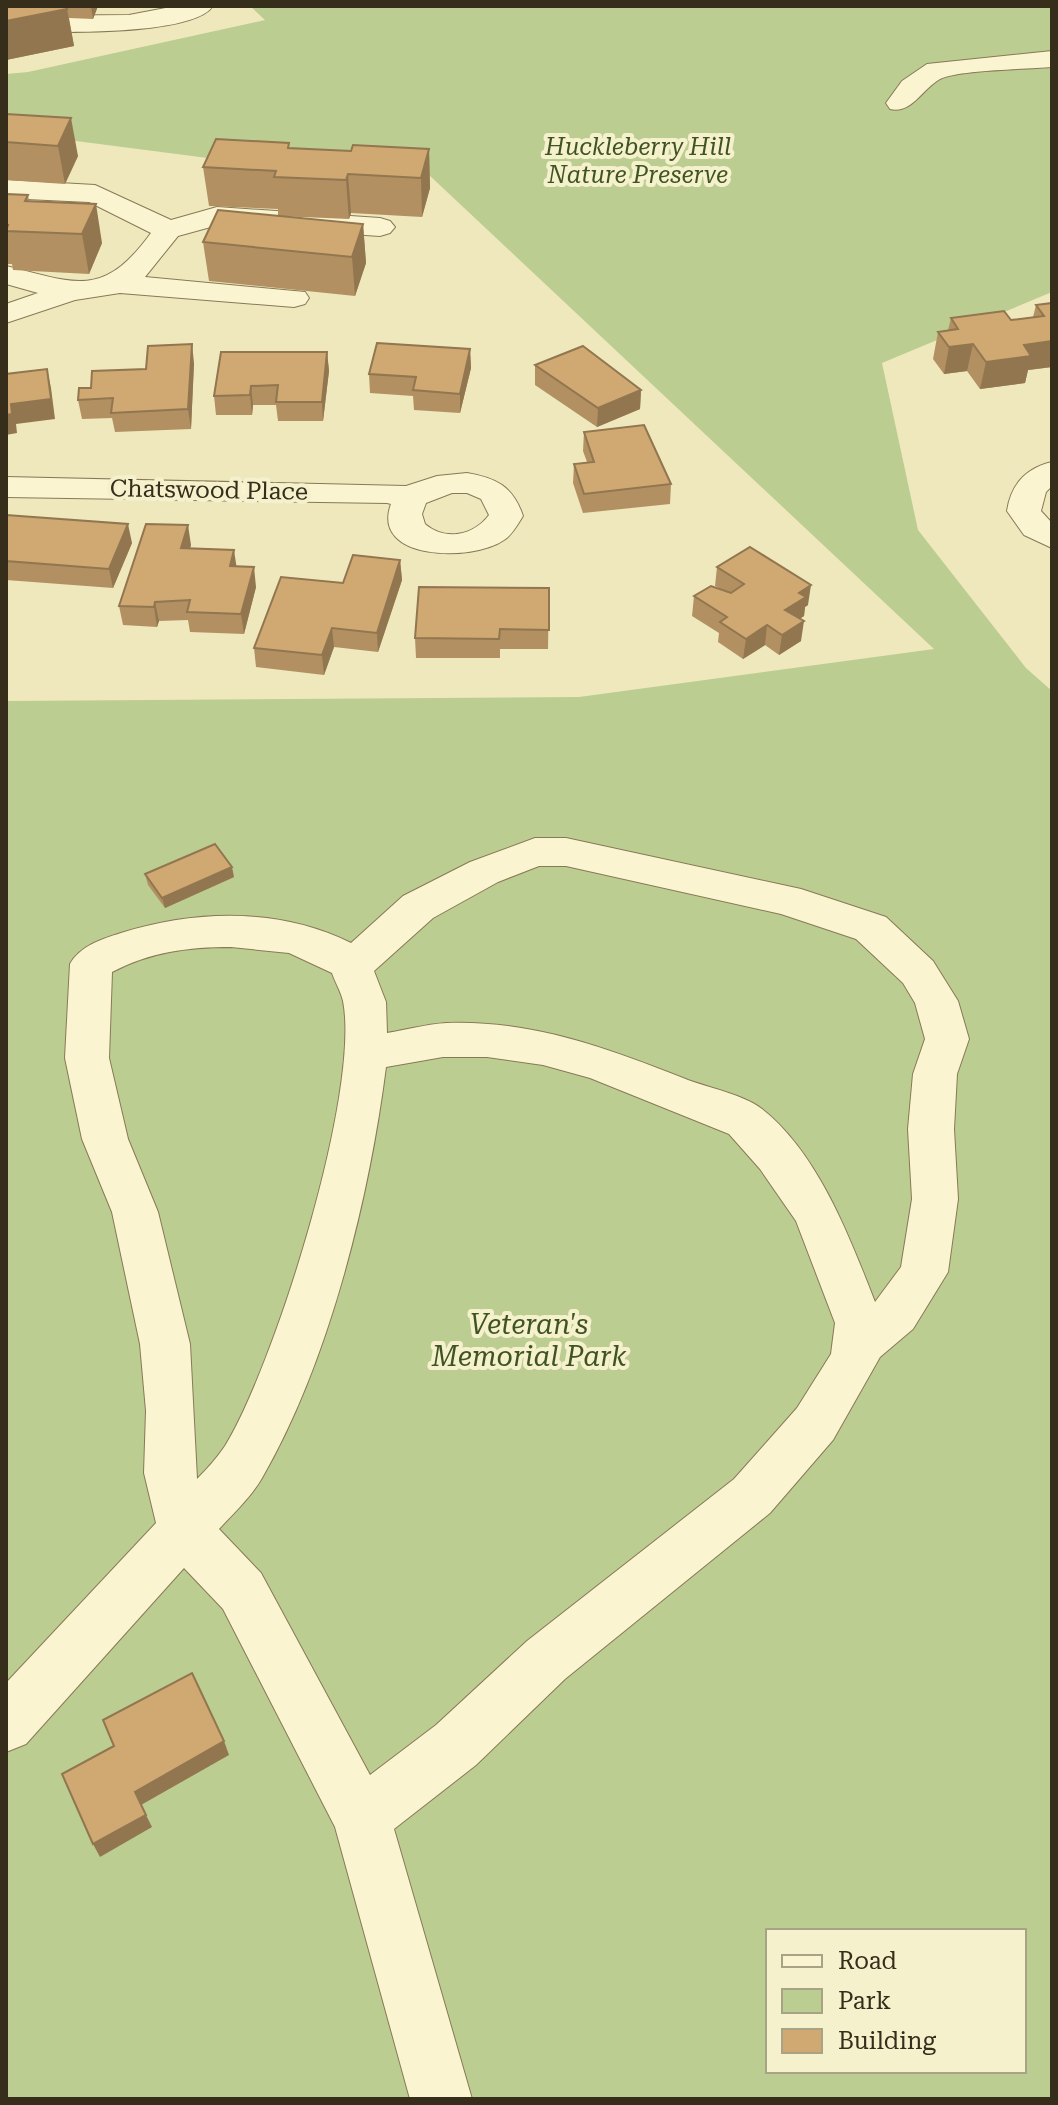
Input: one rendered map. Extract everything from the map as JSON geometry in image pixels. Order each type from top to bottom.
[{"type":"street","points":[[6,24],[133,23],[172,17],[200,6]]},
{"type":"street","points":[[899,103],[911,87],[936,70],[1052,59]]},
{"type":"street","points":[[6,189],[95,194],[168,230]]},
{"type":"street","points":[[120,284],[147,259],[168,230],[217,216],[380,227]]},
{"type":"street","points":[[6,275],[69,292]]},
{"type":"street","points":[[6,314],[69,292],[120,284],[294,298]]},
{"type":"street","points":[[1052,472],[1039,477],[1025,494],[1024,511],[1036,528],[1052,537]]},
{"type":"street","name":"Chatswood Place","points":[[6,487],[387,493],[411,497]]},
{"type":"street","points":[[351,967],[418,907],[484,872],[535,852],[566,852],[696,879],[786,900],[871,928],[918,972],[936,1001],[947,1039],[935,1074],[931,1129],[935,1199],[924,1272],[896,1314],[857,1346]]},
{"type":"street","points":[[6,1724],[184,1530],[244,1462],[299,1338],[333,1232],[365,1054],[363,991],[351,967],[325,951],[273,932],[198,929],[157,935],[121,947],[91,964],[87,1058],[105,1139],[135,1212],[165,1344],[171,1411],[170,1473],[184,1530],[242,1591],[362,1818],[441,2099]]},
{"type":"street","points":[[362,1818],[456,1745],[546,1660],[752,1496],[815,1424],[855,1359],[859,1323],[816,1213],[776,1156],[745,1121],[599,1063],[543,1048],[487,1040],[443,1040],[365,1054]]},
{"type":"green space","name":"Veteran's Memorial Park","points":[[250,6],[1052,6],[1052,292],[882,363],[918,530],[1026,668],[1052,691],[1052,2099],[6,2099],[6,701],[579,697],[934,649],[412,159],[261,165],[6,132],[6,74],[28,72],[265,20]]},
{"type":"building","points":[[6,6],[65,6],[67,9],[6,21]]},
{"type":"building","points":[[6,114],[71,118],[58,146],[6,142]]},
{"type":"building","points":[[216,139],[289,143],[288,148],[351,151],[353,145],[429,149],[421,178],[348,174],[346,180],[274,177],[276,171],[203,167]]},
{"type":"building","points":[[6,194],[28,195],[25,201],[96,204],[82,234],[6,231]]},
{"type":"building","points":[[218,210],[363,224],[352,257],[203,242]]},
{"type":"building","points":[[1052,303],[1052,341],[1024,345],[1031,356],[986,362],[973,344],[949,347],[938,332],[958,329],[951,318],[1004,311],[1011,320],[1044,316],[1036,305]]},
{"type":"building","points":[[377,343],[470,349],[460,394],[413,390],[416,377],[369,374]]},
{"type":"building","points":[[192,344],[188,409],[111,413],[113,398],[78,400],[79,388],[91,388],[92,371],[146,369],[148,346]]},
{"type":"building","points":[[583,346],[641,390],[598,408],[535,365]]},
{"type":"building","points":[[221,352],[327,352],[322,402],[276,402],[278,385],[251,386],[250,395],[214,396]]},
{"type":"building","points":[[47,369],[51,399],[11,404],[12,414],[6,415],[6,374]]},
{"type":"building","points":[[644,425],[671,484],[584,494],[574,464],[594,462],[584,432]]},
{"type":"building","points":[[6,515],[128,524],[109,569],[6,561]]},
{"type":"building","points":[[146,524],[188,525],[181,548],[234,550],[230,566],[254,567],[241,614],[187,612],[190,600],[155,602],[154,607],[119,606]]},
{"type":"building","points":[[750,547],[811,585],[799,593],[806,597],[785,610],[804,621],[782,635],[767,625],[746,639],[720,622],[727,617],[694,596],[711,586],[731,593],[744,584],[717,567]]},
{"type":"building","points":[[353,555],[400,560],[377,633],[332,628],[322,655],[254,648],[281,577],[343,583]]},
{"type":"building","points":[[419,587],[549,588],[549,630],[500,629],[499,639],[415,638]]},
{"type":"building","points":[[215,844],[232,867],[162,898],[145,874]]},
{"type":"building","points":[[192,1673],[224,1741],[135,1792],[146,1815],[93,1844],[62,1774],[114,1746],[103,1720]]},
{"type":"park label","name":"Huckleberry Hill Nature Preserve","points":[[638,161]]}]
